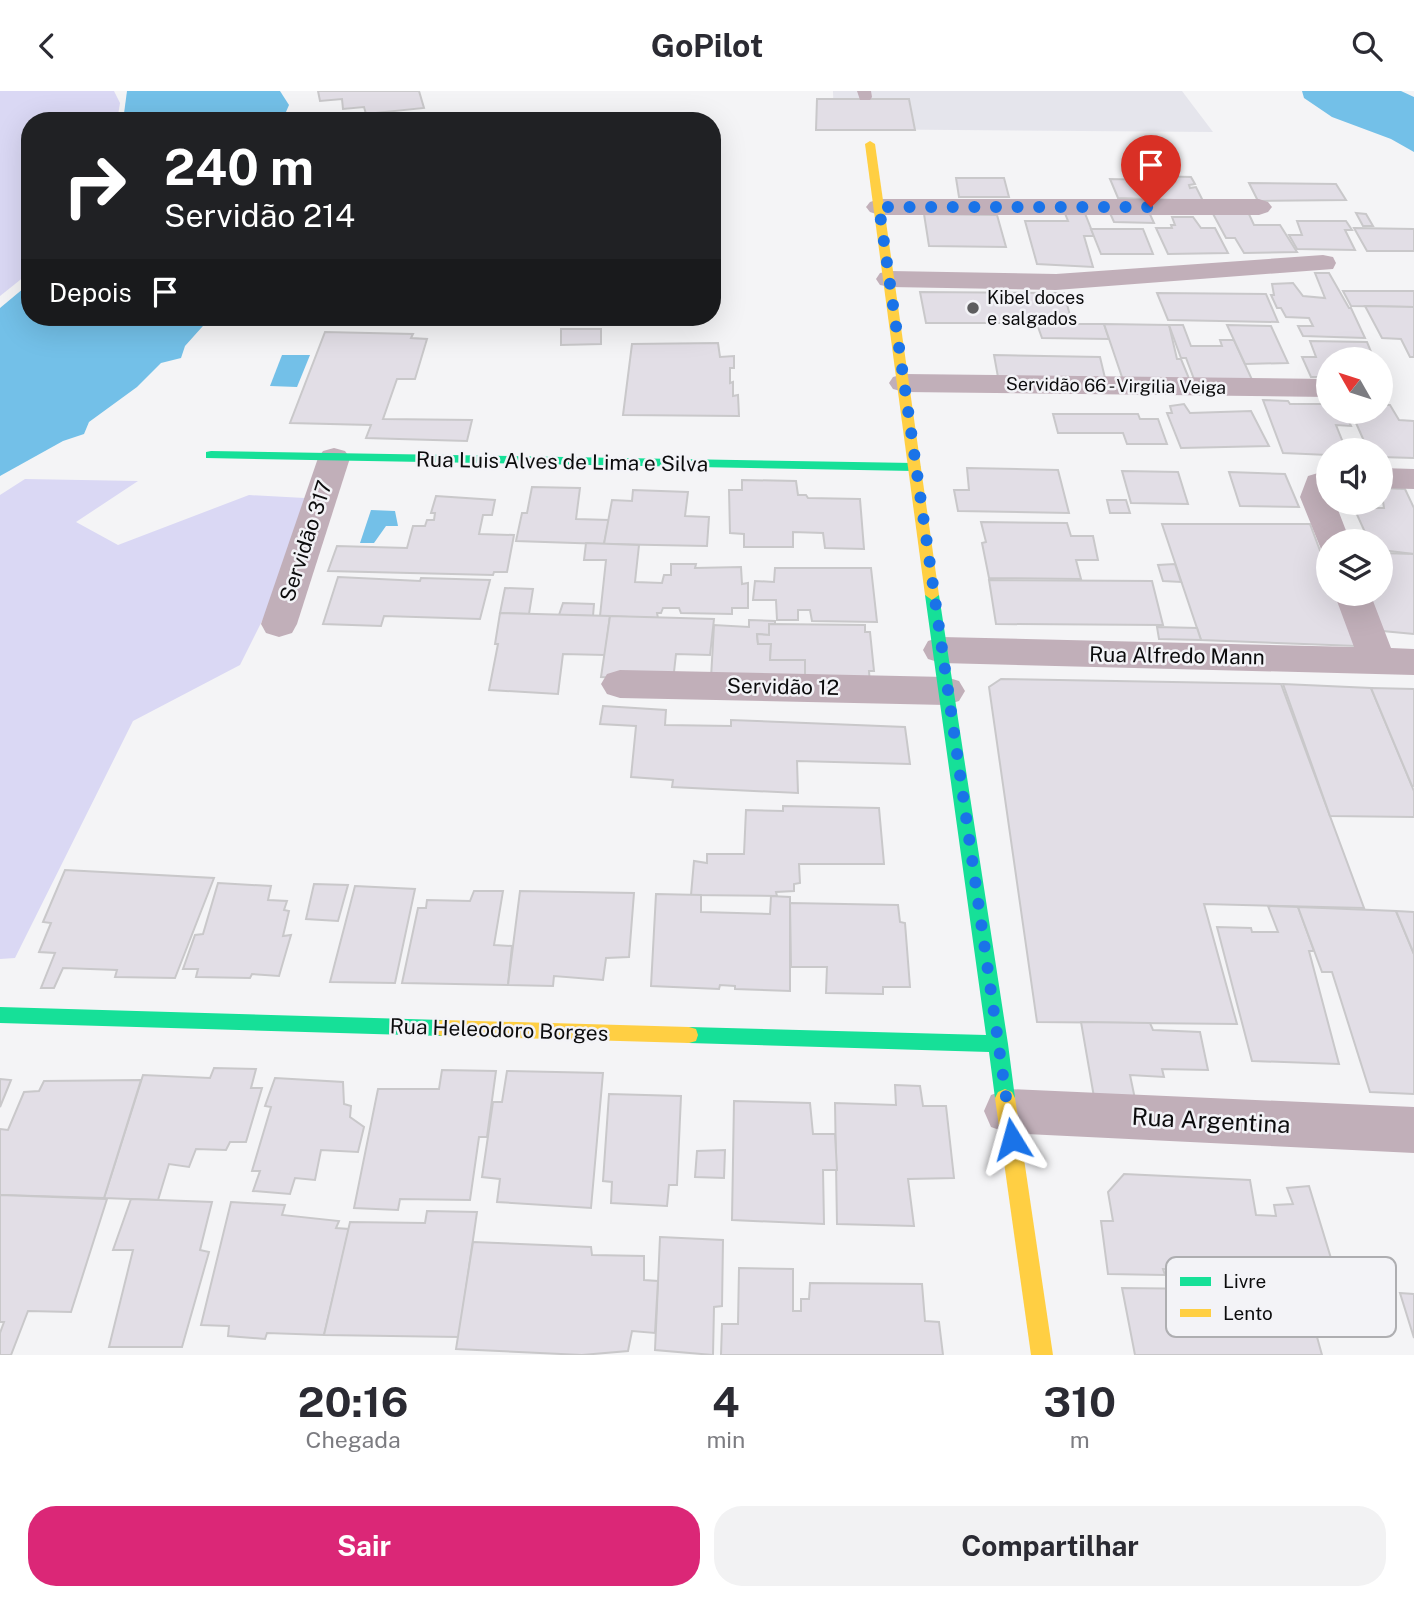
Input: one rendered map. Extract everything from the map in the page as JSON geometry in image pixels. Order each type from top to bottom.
[{"type":"street","points":[[870,138],[914,467],[1009,1111],[1042,1355]]},
{"type":"street","points":[[879,207],[1259,207]]},
{"type":"street","points":[[890,279],[1056,282],[1323,263]]},
{"type":"street","name":"Servidão 66 - Virgilia Veiga","points":[[904,383],[1316,388]]},
{"type":"street","name":"Rua Luis Alves de Lima e Silva","points":[[211,455],[914,467]]},
{"type":"street","name":"Servidão 317","points":[[279,624],[334,458]]},
{"type":"street","points":[[1393,478],[1414,479]]},
{"type":"street","points":[[1357,606],[1377,660]]},
{"type":"street","name":"Rua Alfredo Mann","points":[[941,650],[1414,662]]},
{"type":"street","name":"Servidão 12","points":[[620,684],[946,691]]},
{"type":"street","name":"Rua Heleodoro Borges","points":[[0,1015],[998,1044]]},
{"type":"street","name":"Rua Argentina","points":[[1009,1111],[1414,1130]]},
{"type":"shaded area","points":[[0,91],[114,91],[120,103],[118,112],[21,112],[21,279],[0,296]]},
{"type":"shaded area","points":[[833,91],[1182,91],[1213,132],[834,129]]},
{"type":"shaded area","points":[[25,479],[138,481],[76,522],[118,545],[249,495],[323,499],[240,665],[133,721],[15,958],[0,959],[0,495]]},
{"type":"water","points":[[127,91],[280,91],[289,105],[286,112],[124,112]]},
{"type":"water","points":[[1302,91],[1401,91],[1414,97],[1414,152],[1391,139],[1332,117],[1304,98]]},
{"type":"water","points":[[21,290],[21,326],[203,326],[185,346],[181,358],[161,363],[137,387],[89,422],[84,434],[63,441],[0,476],[0,308]]},
{"type":"water","points":[[282,355],[310,355],[297,387],[270,386]]},
{"type":"water","points":[[371,510],[395,511],[398,526],[386,526],[374,543],[360,543]]},
{"type":"building","points":[[318,91],[419,91],[424,108],[365,112],[364,107],[343,109],[342,99],[320,101]]},
{"type":"building","points":[[817,99],[909,99],[915,130],[816,130]]},
{"type":"building","points":[[1150,176],[1191,177],[1195,184],[1189,185],[1190,188],[1196,187],[1203,201],[1118,198],[1110,179],[1152,180]]},
{"type":"building","points":[[956,178],[1004,178],[1009,197],[959,197]]},
{"type":"building","points":[[1249,183],[1336,184],[1346,200],[1258,201]]},
{"type":"building","points":[[1064,211],[1084,211],[1094,236],[1084,236],[1093,267],[1037,264],[1025,221],[1068,221]]},
{"type":"building","points":[[1109,211],[1149,212],[1154,223],[1114,222]]},
{"type":"building","points":[[1212,212],[1248,212],[1254,225],[1280,225],[1297,252],[1244,253],[1235,238],[1226,238]]},
{"type":"building","points":[[1356,213],[1366,214],[1373,226],[1363,226]]},
{"type":"building","points":[[924,214],[997,215],[1006,247],[929,246]]},
{"type":"building","points":[[1172,217],[1193,217],[1201,228],[1215,228],[1228,253],[1168,254],[1156,228],[1172,228],[1171,225],[1175,225]]},
{"type":"building","points":[[1297,221],[1346,221],[1352,230],[1345,230],[1355,250],[1297,249],[1289,235],[1302,235]]},
{"type":"building","points":[[1354,228],[1414,229],[1414,251],[1367,251]]},
{"type":"building","points":[[1091,229],[1143,229],[1153,254],[1101,254]]},
{"type":"building","points":[[1315,273],[1329,273],[1351,308],[1365,338],[1303,336],[1298,326],[1313,326],[1309,318],[1286,317],[1281,308],[1277,308],[1271,295],[1274,295],[1272,284],[1293,283],[1303,296],[1325,298]]},
{"type":"building","points":[[1343,291],[1414,291],[1414,307],[1351,306]]},
{"type":"building","points":[[920,292],[1064,293],[1072,323],[926,323]]},
{"type":"building","points":[[1157,293],[1266,294],[1278,322],[1168,320]]},
{"type":"building","points":[[1365,306],[1414,307],[1414,357],[1410,357],[1401,339],[1382,338]]},
{"type":"building","points":[[1037,324],[1104,324],[1109,339],[1042,338]]},
{"type":"building","points":[[1104,324],[1169,325],[1177,359],[1181,359],[1190,381],[1123,380]]},
{"type":"building","points":[[1169,325],[1183,325],[1191,346],[1222,346],[1220,340],[1234,340],[1253,382],[1194,379],[1186,358],[1181,358]]},
{"type":"building","points":[[1227,325],[1271,326],[1288,363],[1245,364]]},
{"type":"building","points":[[561,329],[601,329],[601,344],[561,345]]},
{"type":"building","points":[[325,332],[413,334],[411,338],[427,339],[415,379],[397,379],[383,419],[472,420],[467,441],[366,438],[371,425],[290,423]]},
{"type":"building","points":[[1310,341],[1367,342],[1369,347],[1316,347],[1316,357]]},
{"type":"building","points":[[718,343],[720,357],[734,356],[734,368],[730,368],[730,383],[733,382],[733,396],[738,395],[739,416],[623,415],[632,344]]},
{"type":"building","points":[[994,355],[1100,357],[1105,378],[998,377]]},
{"type":"building","points":[[1302,357],[1316,357],[1316,377],[1311,377]]},
{"type":"building","points":[[1263,400],[1316,404],[1316,424],[1350,424],[1351,426],[1336,425],[1341,438],[1316,438],[1316,454],[1283,453]]},
{"type":"building","points":[[1184,404],[1190,413],[1251,411],[1269,446],[1181,448],[1167,413],[1172,413],[1170,406]]},
{"type":"building","points":[[1393,410],[1399,420],[1414,421],[1414,458],[1393,457],[1393,438],[1363,438],[1356,424],[1393,424]]},
{"type":"building","points":[[1053,414],[1138,414],[1140,419],[1158,419],[1167,444],[1127,444],[1123,433],[1058,433]]},
{"type":"building","points":[[967,468],[1058,470],[1069,513],[958,511],[954,490],[969,490]]},
{"type":"building","points":[[1122,471],[1178,472],[1188,504],[1131,503]]},
{"type":"building","points":[[1229,472],[1285,474],[1299,507],[1240,506]]},
{"type":"building","points":[[742,480],[796,481],[798,495],[806,495],[808,498],[860,499],[864,549],[825,548],[823,533],[793,532],[793,547],[744,547],[744,534],[730,533],[729,490],[742,490]]},
{"type":"building","points":[[532,487],[580,488],[576,519],[609,520],[604,544],[516,541],[522,513],[527,513]]},
{"type":"building","points":[[1393,488],[1405,489],[1414,508],[1414,554],[1393,551],[1393,529],[1364,529],[1357,515],[1393,515]]},
{"type":"building","points":[[633,490],[688,492],[685,516],[709,517],[707,546],[604,544],[612,500],[632,501]]},
{"type":"building","points":[[436,496],[495,500],[492,515],[483,515],[479,534],[514,535],[507,572],[494,572],[493,575],[328,571],[337,546],[407,548],[413,526],[425,526],[427,520],[434,520],[435,513],[431,513]]},
{"type":"building","points":[[1107,500],[1126,500],[1130,513],[1110,513]]},
{"type":"building","points":[[981,522],[1067,523],[1071,536],[1093,536],[1098,560],[1076,560],[1081,579],[989,578],[982,543],[986,542]]},
{"type":"building","points":[[1162,524],[1310,524],[1316,540],[1316,606],[1341,606],[1357,646],[1201,640]]},
{"type":"building","points":[[586,543],[639,545],[635,582],[662,583],[664,575],[671,575],[671,564],[696,564],[695,568],[741,567],[742,584],[748,583],[748,608],[732,608],[732,614],[681,613],[679,608],[663,608],[661,613],[657,613],[658,618],[600,616],[606,560],[584,560]]},
{"type":"building","points":[[1393,553],[1414,554],[1414,634],[1372,630],[1364,606],[1393,606]]},
{"type":"building","points":[[1175,564],[1181,582],[1163,581],[1158,565]]},
{"type":"building","points":[[775,568],[871,568],[877,622],[812,621],[810,610],[798,610],[798,620],[777,620],[776,600],[753,600],[755,581],[774,582]]},
{"type":"building","points":[[338,577],[420,581],[421,578],[490,580],[480,619],[384,616],[381,626],[323,624]]},
{"type":"building","points":[[989,580],[1152,581],[1163,625],[996,624]]},
{"type":"building","points":[[505,588],[533,589],[529,614],[500,613]]},
{"type":"building","points":[[563,603],[594,604],[593,616],[559,615]]},
{"type":"building","points":[[500,613],[610,616],[605,655],[563,654],[558,694],[489,690],[498,644],[495,644]]},
{"type":"building","points":[[610,616],[714,619],[710,655],[676,654],[673,681],[601,677]]},
{"type":"building","points":[[749,620],[775,621],[775,624],[769,624],[769,635],[757,634],[758,644],[771,644],[770,660],[805,660],[806,687],[711,678],[714,625],[749,627]]},
{"type":"building","points":[[769,624],[865,625],[865,632],[870,632],[874,671],[869,671],[870,685],[805,684],[805,660],[770,660],[771,644],[758,644],[757,634],[769,635]]},
{"type":"building","points":[[1157,627],[1197,628],[1201,640],[1159,639]]},
{"type":"building","points":[[1001,679],[1281,684],[1364,908],[1204,904],[1237,1024],[1037,1022],[989,687]]},
{"type":"building","points":[[1283,684],[1371,688],[1414,791],[1414,817],[1330,816]]},
{"type":"building","points":[[1371,688],[1414,689],[1414,786],[1412,786]]},
{"type":"building","points":[[603,706],[666,710],[665,725],[731,726],[731,720],[905,727],[910,764],[797,761],[798,793],[672,787],[673,780],[631,777],[636,726],[600,724]]},
{"type":"building","points":[[783,806],[879,808],[884,864],[799,864],[800,883],[794,884],[794,891],[776,892],[777,896],[691,895],[694,861],[707,863],[707,854],[744,854],[746,810],[783,811]]},
{"type":"building","points":[[65,870],[214,878],[175,978],[115,977],[117,970],[63,968],[54,988],[41,988],[55,953],[39,952],[51,923],[43,922]]},
{"type":"building","points":[[218,883],[271,886],[268,900],[287,901],[284,910],[289,911],[283,936],[291,935],[279,976],[252,974],[250,978],[196,977],[198,969],[183,969],[195,935],[203,934]]},
{"type":"building","points":[[314,884],[348,885],[338,921],[306,919]]},
{"type":"building","points":[[355,886],[415,889],[395,983],[330,982]]},
{"type":"building","points":[[474,891],[503,891],[494,945],[512,946],[508,985],[402,983],[418,908],[426,908],[427,900],[470,901]]},
{"type":"building","points":[[520,891],[634,893],[629,957],[606,958],[603,980],[554,976],[553,986],[508,985]]},
{"type":"building","points":[[656,894],[701,895],[701,912],[770,914],[771,896],[790,897],[790,991],[735,989],[735,986],[720,985],[719,989],[651,986]]},
{"type":"building","points":[[790,903],[898,905],[900,922],[905,923],[910,987],[883,987],[883,994],[826,993],[827,967],[791,967]]},
{"type":"building","points":[[1268,906],[1298,907],[1314,951],[1309,951],[1339,1064],[1252,1061],[1217,927],[1251,928],[1252,932],[1278,932]]},
{"type":"building","points":[[1298,907],[1396,911],[1414,954],[1414,1094],[1370,1092],[1332,972],[1322,972]]},
{"type":"building","points":[[1396,911],[1414,912],[1414,954]]},
{"type":"building","points":[[1081,1022],[1150,1023],[1153,1030],[1200,1032],[1208,1070],[1162,1069],[1164,1077],[1130,1075],[1135,1099],[1094,1097]]},
{"type":"building","points":[[214,1068],[256,1069],[251,1088],[262,1088],[246,1142],[230,1142],[226,1150],[196,1149],[189,1167],[169,1164],[158,1200],[104,1198],[143,1075],[210,1078]]},
{"type":"building","points":[[442,1070],[496,1071],[487,1137],[479,1137],[470,1200],[400,1199],[398,1210],[354,1208],[378,1089],[439,1089]]},
{"type":"building","points":[[507,1071],[603,1073],[591,1208],[497,1202],[500,1179],[482,1177],[493,1102],[502,1102]]},
{"type":"building","points":[[275,1078],[343,1082],[344,1104],[351,1106],[350,1117],[364,1127],[358,1152],[321,1150],[315,1180],[295,1178],[290,1194],[253,1191],[260,1171],[252,1171],[271,1107],[265,1106]]},
{"type":"building","points":[[0,1079],[11,1080],[0,1107]]},
{"type":"building","points":[[141,1080],[104,1198],[0,1195],[0,1129],[8,1130],[24,1092],[39,1091],[44,1081]]},
{"type":"building","points":[[895,1085],[920,1086],[923,1106],[946,1106],[954,1178],[908,1179],[914,1226],[837,1224],[835,1103],[896,1105]]},
{"type":"building","points":[[609,1094],[681,1096],[677,1185],[669,1185],[667,1206],[611,1203],[612,1182],[603,1181]]},
{"type":"building","points":[[734,1101],[810,1103],[813,1134],[835,1134],[837,1170],[823,1170],[824,1224],[732,1220]]},
{"type":"building","points":[[725,1150],[724,1178],[695,1177],[697,1151]]},
{"type":"building","points":[[1124,1174],[1250,1180],[1256,1215],[1276,1216],[1274,1205],[1293,1204],[1287,1188],[1309,1186],[1331,1257],[1166,1257],[1166,1269],[1163,1269],[1165,1275],[1108,1274],[1101,1221],[1113,1221],[1108,1192]]},
{"type":"building","points":[[0,1195],[107,1199],[71,1312],[28,1311],[11,1355],[0,1355],[0,1333],[4,1322],[0,1322]]},
{"type":"building","points":[[131,1199],[212,1202],[200,1250],[209,1252],[182,1347],[109,1347],[133,1250],[113,1250]]},
{"type":"building","points":[[231,1202],[285,1205],[282,1215],[339,1221],[336,1228],[349,1229],[324,1335],[267,1333],[265,1339],[228,1336],[229,1326],[201,1325]]},
{"type":"building","points":[[427,1211],[477,1212],[459,1337],[324,1335],[350,1222],[425,1223]]},
{"type":"building","points":[[660,1237],[723,1240],[722,1306],[714,1307],[713,1355],[655,1350]]},
{"type":"building","points":[[473,1242],[591,1247],[592,1255],[644,1256],[644,1280],[658,1281],[655,1333],[632,1331],[628,1351],[582,1355],[456,1349]]},
{"type":"building","points":[[739,1268],[793,1269],[793,1311],[801,1311],[801,1299],[809,1299],[810,1283],[922,1284],[925,1321],[939,1322],[943,1355],[721,1355],[722,1324],[738,1324]]},
{"type":"building","points":[[1122,1288],[1166,1288],[1166,1337],[1317,1337],[1322,1355],[1135,1355]]},
{"type":"building","points":[[1400,1293],[1414,1294],[1414,1338]]},
{"type":"traffic: fast","points":[[211,455],[914,467]]},
{"type":"traffic: fast","points":[[932,595],[1005,1098]]},
{"type":"traffic: fast","points":[[0,1015],[442,1028]]},
{"type":"traffic: fast","points":[[689,1035],[998,1044]]},
{"type":"traffic: slow","points":[[870,144],[932,595]]},
{"type":"traffic: slow","points":[[442,1028],[689,1035]]},
{"type":"traffic: slow","points":[[1005,1098],[1042,1355]]},
{"type":"place","name":"Kibel doces e salgados","points":[[973,308]]},
{"type":"route","points":[[1012,1139],[879,207],[1151,207]]}]
